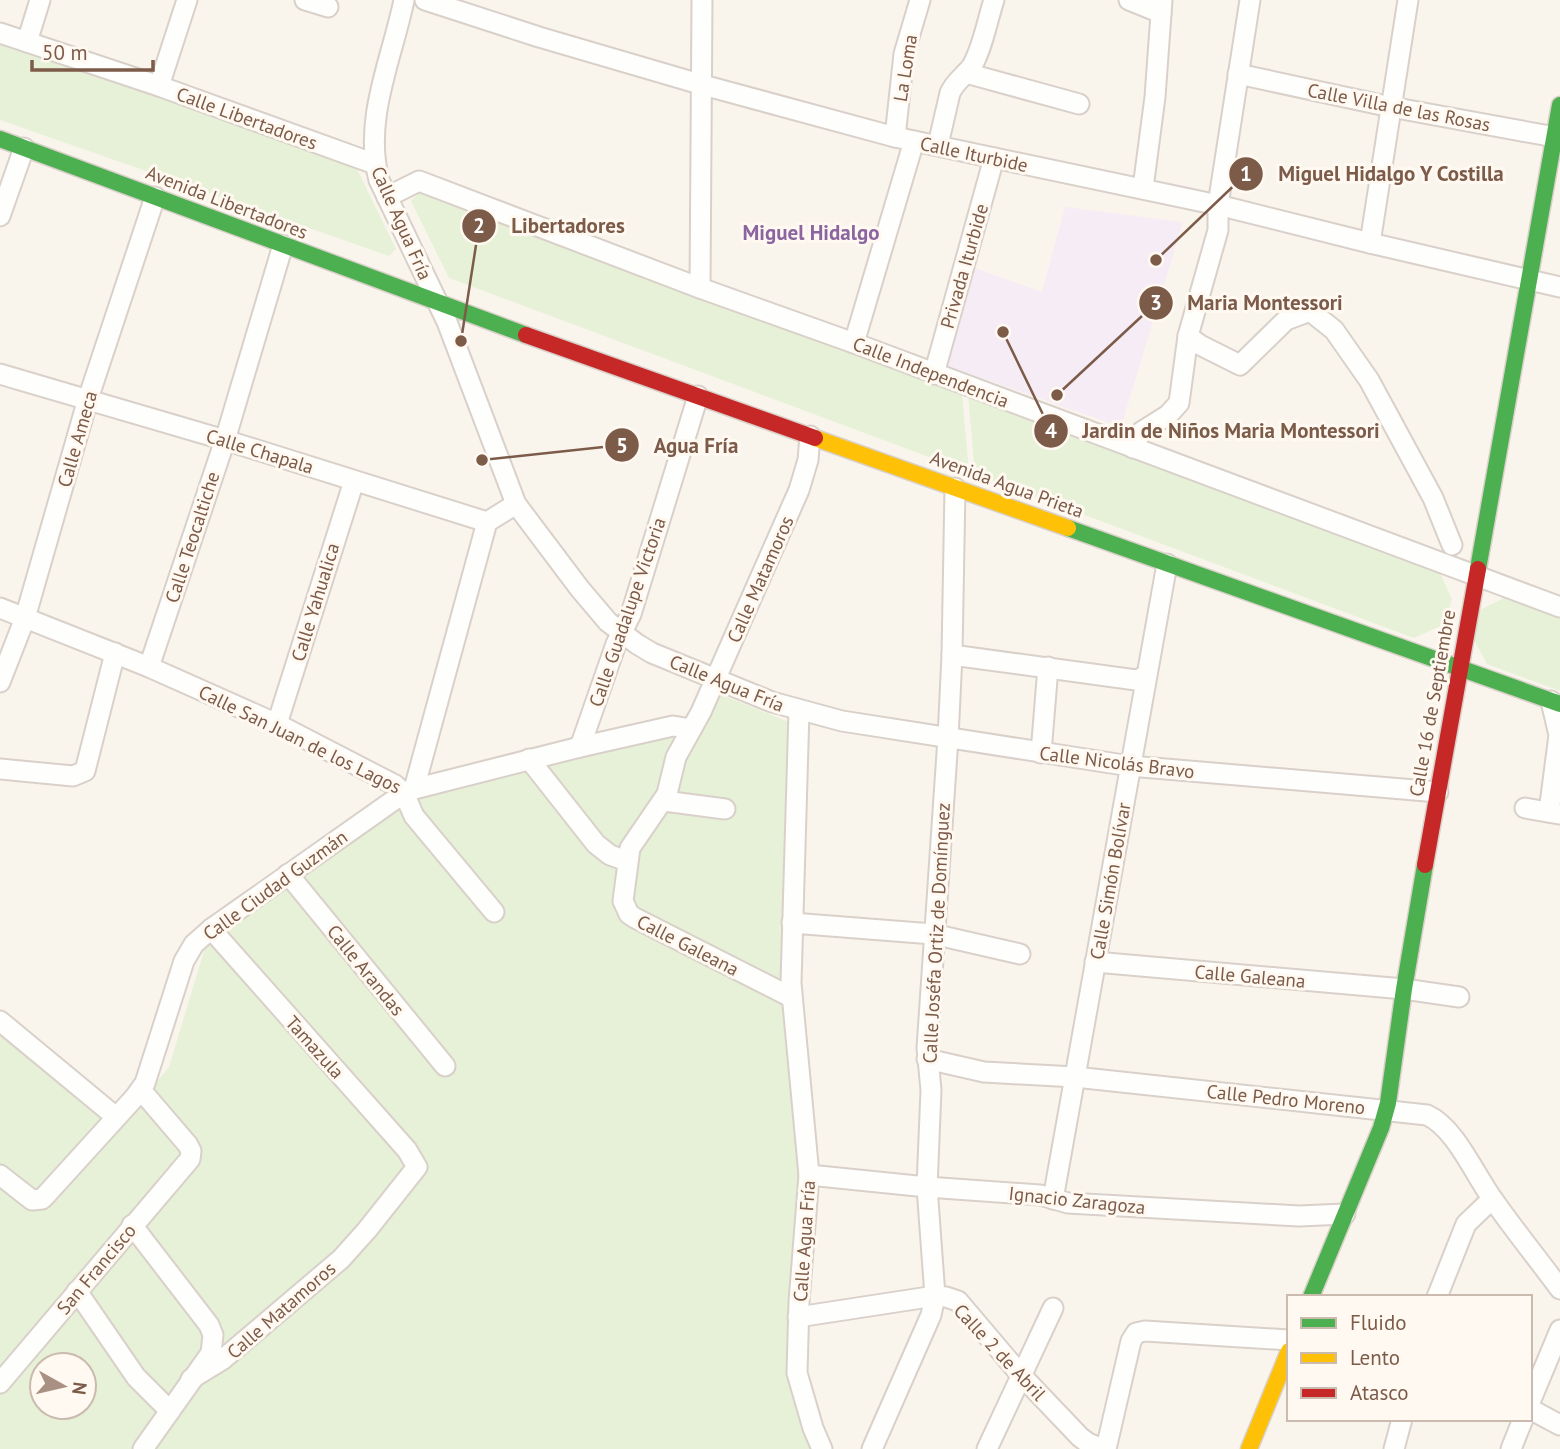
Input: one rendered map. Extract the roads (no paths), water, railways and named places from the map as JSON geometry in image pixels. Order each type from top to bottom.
[{"type":"street","points":[[27,42],[40,0]]},
{"type":"street","points":[[159,86],[187,0]]},
{"type":"street","points":[[305,0],[328,7]]},
{"type":"street","name":"Calle Agua Fría","points":[[404,0],[376,115],[374,164],[387,197],[439,304],[516,504],[580,589],[621,634],[652,653],[799,710],[791,997],[810,1175],[798,1317],[797,1373],[822,1449]]},
{"type":"street","name":"Calle Iturbide","points":[[425,0],[703,85],[905,139],[1143,188],[1560,287]]},
{"type":"street","points":[[700,288],[702,0]]},
{"type":"street","name":"La Loma","points":[[854,343],[905,139],[904,54],[919,0]]},
{"type":"street","points":[[938,145],[953,86],[976,59],[994,0]]},
{"type":"street","points":[[1129,0],[1161,6],[1155,97],[1143,188]]},
{"type":"street","points":[[1133,448],[1141,432],[1168,415],[1179,403],[1188,336],[1218,229],[1218,205],[1250,0]]},
{"type":"street","points":[[1370,243],[1408,0]]},
{"type":"street","name":"Calle Libertadores","points":[[0,33],[159,86],[374,164]]},
{"type":"street","points":[[966,73],[1079,104]]},
{"type":"street","name":"Calle Villa de las Rosas","points":[[1238,74],[1391,107],[1557,137]]},
{"type":"street","name":"Calle 16 de Septiembre","points":[[1312,1295],[1387,1109],[1404,989],[1459,668],[1557,137],[1560,105]]},
{"type":"street","name":"Avenida Libertadores","points":[[0,139],[439,304]]},
{"type":"street","points":[[0,216],[23,148]]},
{"type":"street","name":"Privada Iturbide","points":[[934,374],[995,159]]},
{"type":"street","name":"Calle Independencia","points":[[387,197],[419,181],[1560,607]]},
{"type":"street","name":"Calle Ameca","points":[[0,682],[25,618],[88,399],[155,197]]},
{"type":"street","name":"Calle Teocaltiche","points":[[149,667],[225,440],[283,245]]},
{"type":"street","name":"Avenida Agua Prieta","points":[[439,304],[1555,702]]},
{"type":"street","points":[[1188,336],[1240,365],[1286,320],[1310,311],[1334,330],[1364,373],[1433,498],[1452,545]]},
{"type":"street","name":"Calle Chapala","points":[[0,374],[225,440],[487,522]]},
{"type":"street","name":"Calle Guadalupe Victoria","points":[[580,747],[621,634],[631,614],[698,396]]},
{"type":"street","name":"Calle Matamoros","points":[[625,908],[622,893],[634,840],[664,801],[673,765],[715,679],[799,490],[808,460],[810,436]]},
{"type":"street","name":"Calle Yahualica","points":[[277,724],[354,481]]},
{"type":"street","name":"Calle Joséfa Ortiz de Domínguez","points":[[872,1449],[931,1315],[935,1296],[927,1187],[931,1090],[927,1059],[933,934],[948,738],[955,488]]},
{"type":"street","points":[[494,912],[414,816],[409,791],[487,522],[516,504]]},
{"type":"street","name":"Calle Simón Bolívar","points":[[1053,1199],[1167,564]]},
{"type":"street","name":"Calle San Juan de los Lagos","points":[[0,608],[116,653],[277,724],[409,791],[673,726],[691,729]]},
{"type":"street","points":[[0,769],[73,776],[82,774],[87,767],[116,653]]},
{"type":"street","points":[[952,655],[1136,680],[1146,676]]},
{"type":"street","points":[[1041,753],[1048,667]]},
{"type":"street","points":[[1525,808],[1555,813],[1559,735],[1555,702]]},
{"type":"street","name":"Calle Nicolás Bravo","points":[[799,710],[842,721],[1130,766],[1438,792]]},
{"type":"street","points":[[529,760],[596,844],[610,855],[627,862]]},
{"type":"street","name":"Calle Ciudad Guzmán","points":[[0,1175],[29,1198],[37,1200],[45,1196],[141,1090],[148,1076],[188,951],[211,929],[409,791]]},
{"type":"street","points":[[664,801],[725,810]]},
{"type":"street","name":"Calle Arandas","points":[[288,874],[445,1066]]},
{"type":"street","name":"Calle Galeana","points":[[625,908],[635,918],[791,997]]},
{"type":"street","points":[[792,923],[933,934],[1020,954]]},
{"type":"street","name":"Tamazula","points":[[211,929],[407,1150],[417,1167]]},
{"type":"street","name":"Calle Galeana","points":[[1096,962],[1404,989],[1458,997]]},
{"type":"street","points":[[0,1021],[116,1117]]},
{"type":"street","name":"Calle Pedro Moreno","points":[[927,1059],[984,1072],[1075,1077],[1422,1113],[1441,1125],[1458,1145],[1492,1199],[1560,1289]]},
{"type":"street","name":"San Francisco","points":[[0,1382],[187,1164],[191,1156],[188,1145],[141,1090]]},
{"type":"street","name":"Calle Matamoros","points":[[143,1449],[191,1379],[222,1360],[341,1259],[417,1167]]},
{"type":"street","name":"Ignacio Zaragoza","points":[[810,1175],[1040,1195],[1068,1203],[1286,1215],[1345,1214]]},
{"type":"street","points":[[1438,1295],[1466,1224],[1492,1199]]},
{"type":"street","points":[[132,1225],[209,1325],[213,1335],[211,1353],[191,1379]]},
{"type":"street","points":[[77,1292],[136,1377],[170,1411]]},
{"type":"street","name":"Calle 2 de Abril","points":[[798,1317],[935,1296],[958,1301],[1020,1374],[1080,1437],[1105,1449]]},
{"type":"street","points":[[987,1449],[1053,1308]]},
{"type":"street","points":[[1532,1397],[1560,1330]]},
{"type":"street","points":[[1105,1449],[1131,1341],[1136,1333],[1145,1331],[1287,1340]]},
{"type":"street","points":[[1249,1449],[1287,1356]]},
{"type":"street","points":[[1532,1410],[1560,1425]]},
{"type":"street","points":[[1394,1449],[1401,1421]]},
{"type":"street","points":[[1511,1449],[1522,1421]]},
{"type":"place","name":"Miguel Hidalgo Y Costilla","points":[[1156,260]]},
{"type":"place","name":"Jardin de Niños Maria Montessori","points":[[1003,332]]},
{"type":"place","name":"Libertadores","points":[[461,341]]},
{"type":"place","name":"Maria Montessori","points":[[1057,395]]},
{"type":"place","name":"Agua Fría","points":[[482,460]]},
{"type":"district","name":"Miguel Hidalgo","points":[[811,233]]}]
